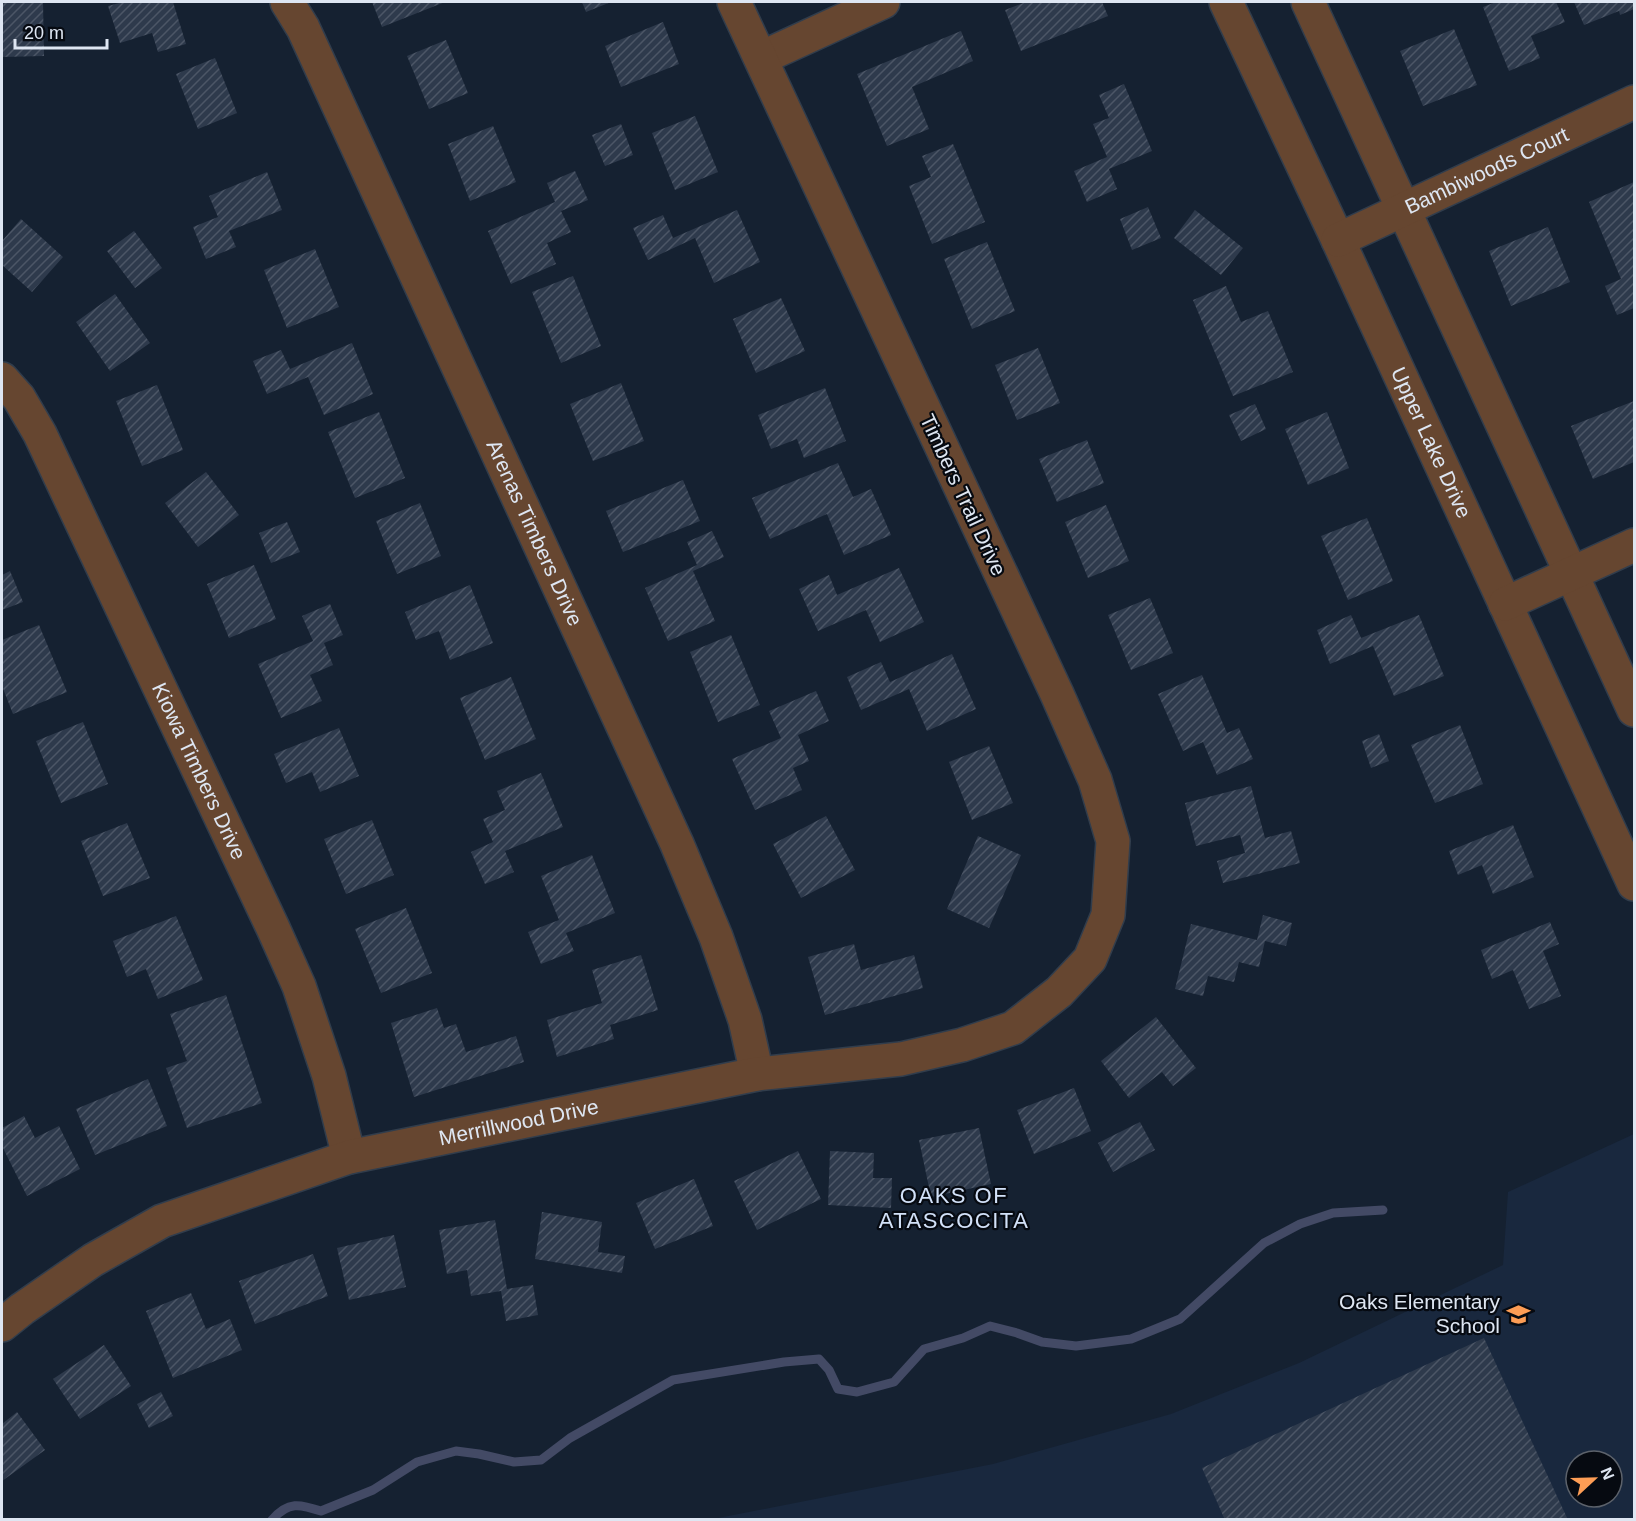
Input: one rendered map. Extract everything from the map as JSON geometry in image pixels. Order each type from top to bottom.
[{"type":"street","name":"Arenas Timbers Drive","points":[[287,2],[303,28],[677,844],[716,937],[741,1010],[757,1074]]},
{"type":"street","name":"Timbers Trail Drive","points":[[734,2],[1095,780],[1113,841],[1108,915],[1090,959],[1059,992]]},
{"type":"street","points":[[761,58],[883,2]]},
{"type":"street","name":"Upper Lake Drive","points":[[1226,2],[1635,884]]},
{"type":"street","points":[[1308,2],[1635,710]]},
{"type":"street","name":"Bambiwoods Court","points":[[1338,240],[1635,102]]},
{"type":"street","name":"Kiowa Timbers Drive","points":[[10,388],[40,434],[299,986],[329,1076],[349,1157]]},
{"type":"street","points":[[1505,604],[1635,545]]},
{"type":"street","name":"Merrillwood Drive","points":[[2,1325],[93,1260],[162,1221],[349,1157],[757,1074],[901,1059],[962,1045],[1013,1028],[1059,992]]},
{"type":"shaded area","name":"Oaks Elementary School","points":[[1634,1134],[1634,1519],[708,1520],[993,1464],[1171,1414],[1299,1363],[1503,1265],[1508,1192]]},
{"type":"building","points":[[2,2],[43,2],[44,56],[2,57]]},
{"type":"building","points":[[123,2],[173,2],[186,44],[158,52],[152,33],[120,43],[108,6]]},
{"type":"building","points":[[372,2],[445,2],[382,27]]},
{"type":"building","points":[[582,2],[611,2],[586,12]]},
{"type":"building","points":[[1026,2],[1102,2],[1108,16],[1021,51],[1005,10]]},
{"type":"building","points":[[1496,2],[1556,2],[1565,22],[1531,36],[1540,58],[1509,71],[1483,7]]},
{"type":"building","points":[[1574,2],[1634,2],[1634,9],[1620,15],[1619,11],[1584,25]]},
{"type":"building","points":[[663,22],[679,64],[621,87],[605,46]]},
{"type":"building","points":[[1454,29],[1477,85],[1423,106],[1400,51]]},
{"type":"building","points":[[961,31],[973,61],[912,87],[929,129],[887,146],[857,74]]},
{"type":"building","points":[[446,40],[468,93],[429,109],[407,56]]},
{"type":"building","points":[[215,58],[237,113],[198,129],[176,74]]},
{"type":"building","points":[[1124,84],[1152,151],[1109,169],[1117,189],[1087,202],[1074,171],[1107,157],[1093,124],[1109,118],[1099,95]]},
{"type":"building","points":[[695,116],[718,172],[675,190],[652,133]]},
{"type":"building","points":[[621,124],[633,155],[605,166],[592,135]]},
{"type":"building","points":[[493,126],[516,182],[470,201],[448,144]]},
{"type":"building","points":[[953,144],[985,222],[932,244],[909,186],[931,177],[922,156]]},
{"type":"building","points":[[575,171],[588,200],[561,211],[571,232],[547,243],[556,264],[511,284],[488,231],[555,202],[547,183]]},
{"type":"building","points":[[267,172],[282,210],[229,231],[236,247],[206,259],[193,227],[218,217],[209,196]]},
{"type":"building","points":[[1634,182],[1634,308],[1617,315],[1605,286],[1621,279],[1589,202]]},
{"type":"building","points":[[1148,207],[1161,238],[1132,250],[1120,219]]},
{"type":"building","points":[[737,210],[760,262],[714,283],[695,238],[648,260],[633,228],[663,215],[673,238]]},
{"type":"building","points":[[1195,210],[1243,248],[1221,275],[1174,238]]},
{"type":"building","points":[[21,219],[63,257],[32,292],[2,265],[2,241]]},
{"type":"building","points":[[1548,227],[1570,282],[1511,306],[1489,251]]},
{"type":"building","points":[[134,231],[162,268],[135,288],[107,251]]},
{"type":"building","points":[[987,242],[1015,311],[972,329],[944,259]]},
{"type":"building","points":[[315,249],[339,307],[287,328],[264,270]]},
{"type":"building","points":[[573,276],[601,346],[561,363],[532,292]]},
{"type":"building","points":[[1226,286],[1241,322],[1268,311],[1293,372],[1233,396],[1193,300]]},
{"type":"building","points":[[115,294],[150,343],[110,371],[76,322]]},
{"type":"building","points":[[781,298],[805,351],[756,373],[733,319]]},
{"type":"building","points":[[352,343],[373,394],[324,415],[308,377],[267,394],[253,361],[281,350],[290,369]]},
{"type":"building","points":[[1038,348],[1060,403],[1017,420],[995,365]]},
{"type":"building","points":[[621,383],[644,441],[593,461],[570,404]]},
{"type":"building","points":[[157,385],[183,450],[142,466],[116,401]]},
{"type":"building","points":[[825,388],[846,441],[804,458],[797,439],[771,449],[758,415]]},
{"type":"building","points":[[1634,401],[1634,462],[1593,479],[1571,426]]},
{"type":"building","points":[[1255,404],[1266,429],[1241,441],[1229,415]]},
{"type":"building","points":[[379,412],[405,478],[355,498],[328,432]]},
{"type":"building","points":[[1327,412],[1349,468],[1308,485],[1285,429]]},
{"type":"building","points":[[1087,440],[1104,483],[1057,502],[1039,459]]},
{"type":"building","points":[[838,463],[853,497],[871,489],[891,535],[844,555],[827,514],[770,539],[752,498]]},
{"type":"building","points":[[206,472],[239,515],[198,547],[165,503]]},
{"type":"building","points":[[683,480],[700,521],[623,552],[606,511]]},
{"type":"building","points":[[420,503],[441,556],[397,574],[376,521]]},
{"type":"building","points":[[1106,505],[1129,561],[1088,578],[1065,522]]},
{"type":"building","points":[[1367,518],[1393,581],[1348,600],[1321,536]]},
{"type":"building","points":[[287,522],[300,552],[271,563],[259,533]]},
{"type":"building","points":[[712,531],[724,557],[693,571],[715,621],[668,641],[645,588],[697,565],[687,542]]},
{"type":"building","points":[[254,565],[276,619],[229,638],[207,584]]},
{"type":"building","points":[[899,568],[924,622],[880,642],[866,610],[818,631],[799,589],[829,575],[837,595]]},
{"type":"building","points":[[10,571],[23,602],[2,610],[2,575]]},
{"type":"building","points":[[470,585],[493,643],[450,660],[439,631],[416,640],[405,612]]},
{"type":"building","points":[[1150,598],[1173,653],[1131,670],[1108,615]]},
{"type":"building","points":[[330,604],[343,635],[324,643],[333,665],[310,675],[322,701],[281,718],[258,664],[313,641],[302,616]]},
{"type":"building","points":[[1351,615],[1361,638],[1419,615],[1444,676],[1394,696],[1373,646],[1330,664],[1317,630]]},
{"type":"building","points":[[39,625],[67,692],[13,714],[2,686],[2,640]]},
{"type":"building","points":[[731,635],[760,705],[718,722],[690,652]]},
{"type":"building","points":[[952,654],[976,709],[927,731],[909,689],[861,710],[847,677],[881,662],[890,682]]},
{"type":"building","points":[[1202,675],[1227,733],[1239,728],[1253,759],[1217,775],[1203,742],[1183,751],[1158,694]]},
{"type":"building","points":[[511,677],[536,739],[485,760],[460,698]]},
{"type":"building","points":[[816,691],[829,721],[798,735],[809,761],[793,768],[802,790],[755,810],[732,759],[781,738],[769,711]]},
{"type":"building","points":[[83,722],[108,784],[61,803],[36,741]]},
{"type":"building","points":[[1460,725],[1483,784],[1435,803],[1411,745]]},
{"type":"building","points":[[339,728],[359,776],[320,792],[312,772],[286,783],[274,754]]},
{"type":"building","points":[[1379,734],[1389,761],[1371,768],[1362,741]]},
{"type":"building","points":[[989,746],[1013,803],[972,820],[949,762]]},
{"type":"building","points":[[541,773],[563,827],[505,851],[514,872],[485,884],[471,852],[493,842],[483,819],[505,810],[497,791]]},
{"type":"building","points":[[1251,786],[1265,838],[1291,831],[1300,863],[1223,883],[1217,861],[1245,853],[1240,835],[1196,846],[1185,803]]},
{"type":"building","points":[[826,816],[855,870],[801,898],[773,844]]},
{"type":"building","points":[[372,820],[394,875],[346,894],[324,839]]},
{"type":"building","points":[[127,823],[150,878],[103,896],[81,841]]},
{"type":"building","points":[[1513,825],[1534,877],[1493,894],[1482,865],[1458,875],[1449,851]]},
{"type":"building","points":[[978,836],[1021,855],[989,928],[947,909]]},
{"type":"building","points":[[592,855],[615,913],[566,933],[574,951],[541,964],[528,932],[559,920],[541,876]]},
{"type":"building","points":[[406,908],[432,973],[381,993],[355,929]]},
{"type":"building","points":[[1263,915],[1292,923],[1286,946],[1265,941],[1259,967],[1239,962],[1234,982],[1208,976],[1203,996],[1175,989],[1191,924],[1257,940]]},
{"type":"building","points":[[176,916],[203,980],[158,999],[146,969],[127,977],[113,941]]},
{"type":"building","points":[[1550,922],[1559,944],[1543,951],[1561,996],[1529,1009],[1513,970],[1492,979],[1481,950]]},
{"type":"building","points":[[854,944],[861,970],[914,955],[923,988],[825,1015],[808,957]]},
{"type":"building","points":[[641,955],[658,1010],[610,1025],[614,1039],[557,1057],[547,1020],[602,1003],[592,970]]},
{"type":"building","points":[[226,995],[262,1103],[187,1128],[166,1068],[187,1061],[170,1014]]},
{"type":"building","points":[[437,1008],[444,1028],[456,1024],[466,1052],[516,1036],[524,1062],[414,1097],[391,1023]]},
{"type":"building","points":[[1156,1017],[1196,1068],[1173,1086],[1162,1072],[1129,1098],[1101,1061]]},
{"type":"building","points":[[148,1079],[167,1126],[95,1155],[76,1109]]},
{"type":"building","points":[[1074,1088],[1091,1131],[1034,1154],[1017,1110]]},
{"type":"building","points":[[24,1116],[35,1138],[59,1126],[80,1169],[27,1196],[2,1146],[2,1128]]},
{"type":"building","points":[[1140,1122],[1155,1150],[1113,1172],[1098,1143]]},
{"type":"building","points":[[979,1128],[991,1184],[931,1197],[919,1140]]},
{"type":"building","points":[[798,1151],[821,1199],[757,1230],[734,1181]]},
{"type":"building","points":[[830,1151],[874,1153],[873,1178],[892,1178],[891,1208],[828,1205]]},
{"type":"building","points":[[694,1179],[713,1226],[655,1249],[636,1203]]},
{"type":"building","points":[[542,1212],[602,1222],[598,1252],[625,1256],[622,1273],[535,1259]]},
{"type":"building","points":[[495,1220],[507,1289],[533,1285],[538,1315],[506,1321],[501,1291],[471,1296],[467,1270],[447,1274],[439,1230]]},
{"type":"building","points":[[394,1235],[406,1287],[349,1300],[337,1248]]},
{"type":"building","points":[[313,1254],[328,1296],[255,1324],[239,1281]]},
{"type":"building","points":[[191,1293],[206,1329],[230,1319],[242,1350],[173,1378],[146,1311]]},
{"type":"building","points":[[1484,1338],[1568,1520],[1225,1520],[1202,1468]]},
{"type":"building","points":[[104,1345],[131,1386],[80,1419],[53,1379]]},
{"type":"building","points":[[161,1392],[173,1416],[149,1428],[137,1404]]},
{"type":"building","points":[[17,1412],[45,1450],[2,1481],[2,1424]]},
{"type":"waterway","points":[[272,1520],[289,1507],[300,1506],[321,1511],[373,1490],[417,1462],[456,1451],[514,1462],[541,1460],[570,1438],[673,1380],[784,1362],[819,1359],[829,1370],[838,1389],[857,1392],[894,1382],[924,1349],[963,1338],[990,1326],[1042,1342],[1076,1346],[1131,1339],[1180,1319],[1264,1243],[1300,1224],[1333,1213],[1383,1210]]},
{"type":"place","name":"Oaks Elementary School","points":[[1518,1314]]},
{"type":"district","name":"OAKS OF ATASCOCITA","points":[[954,1208]]}]
